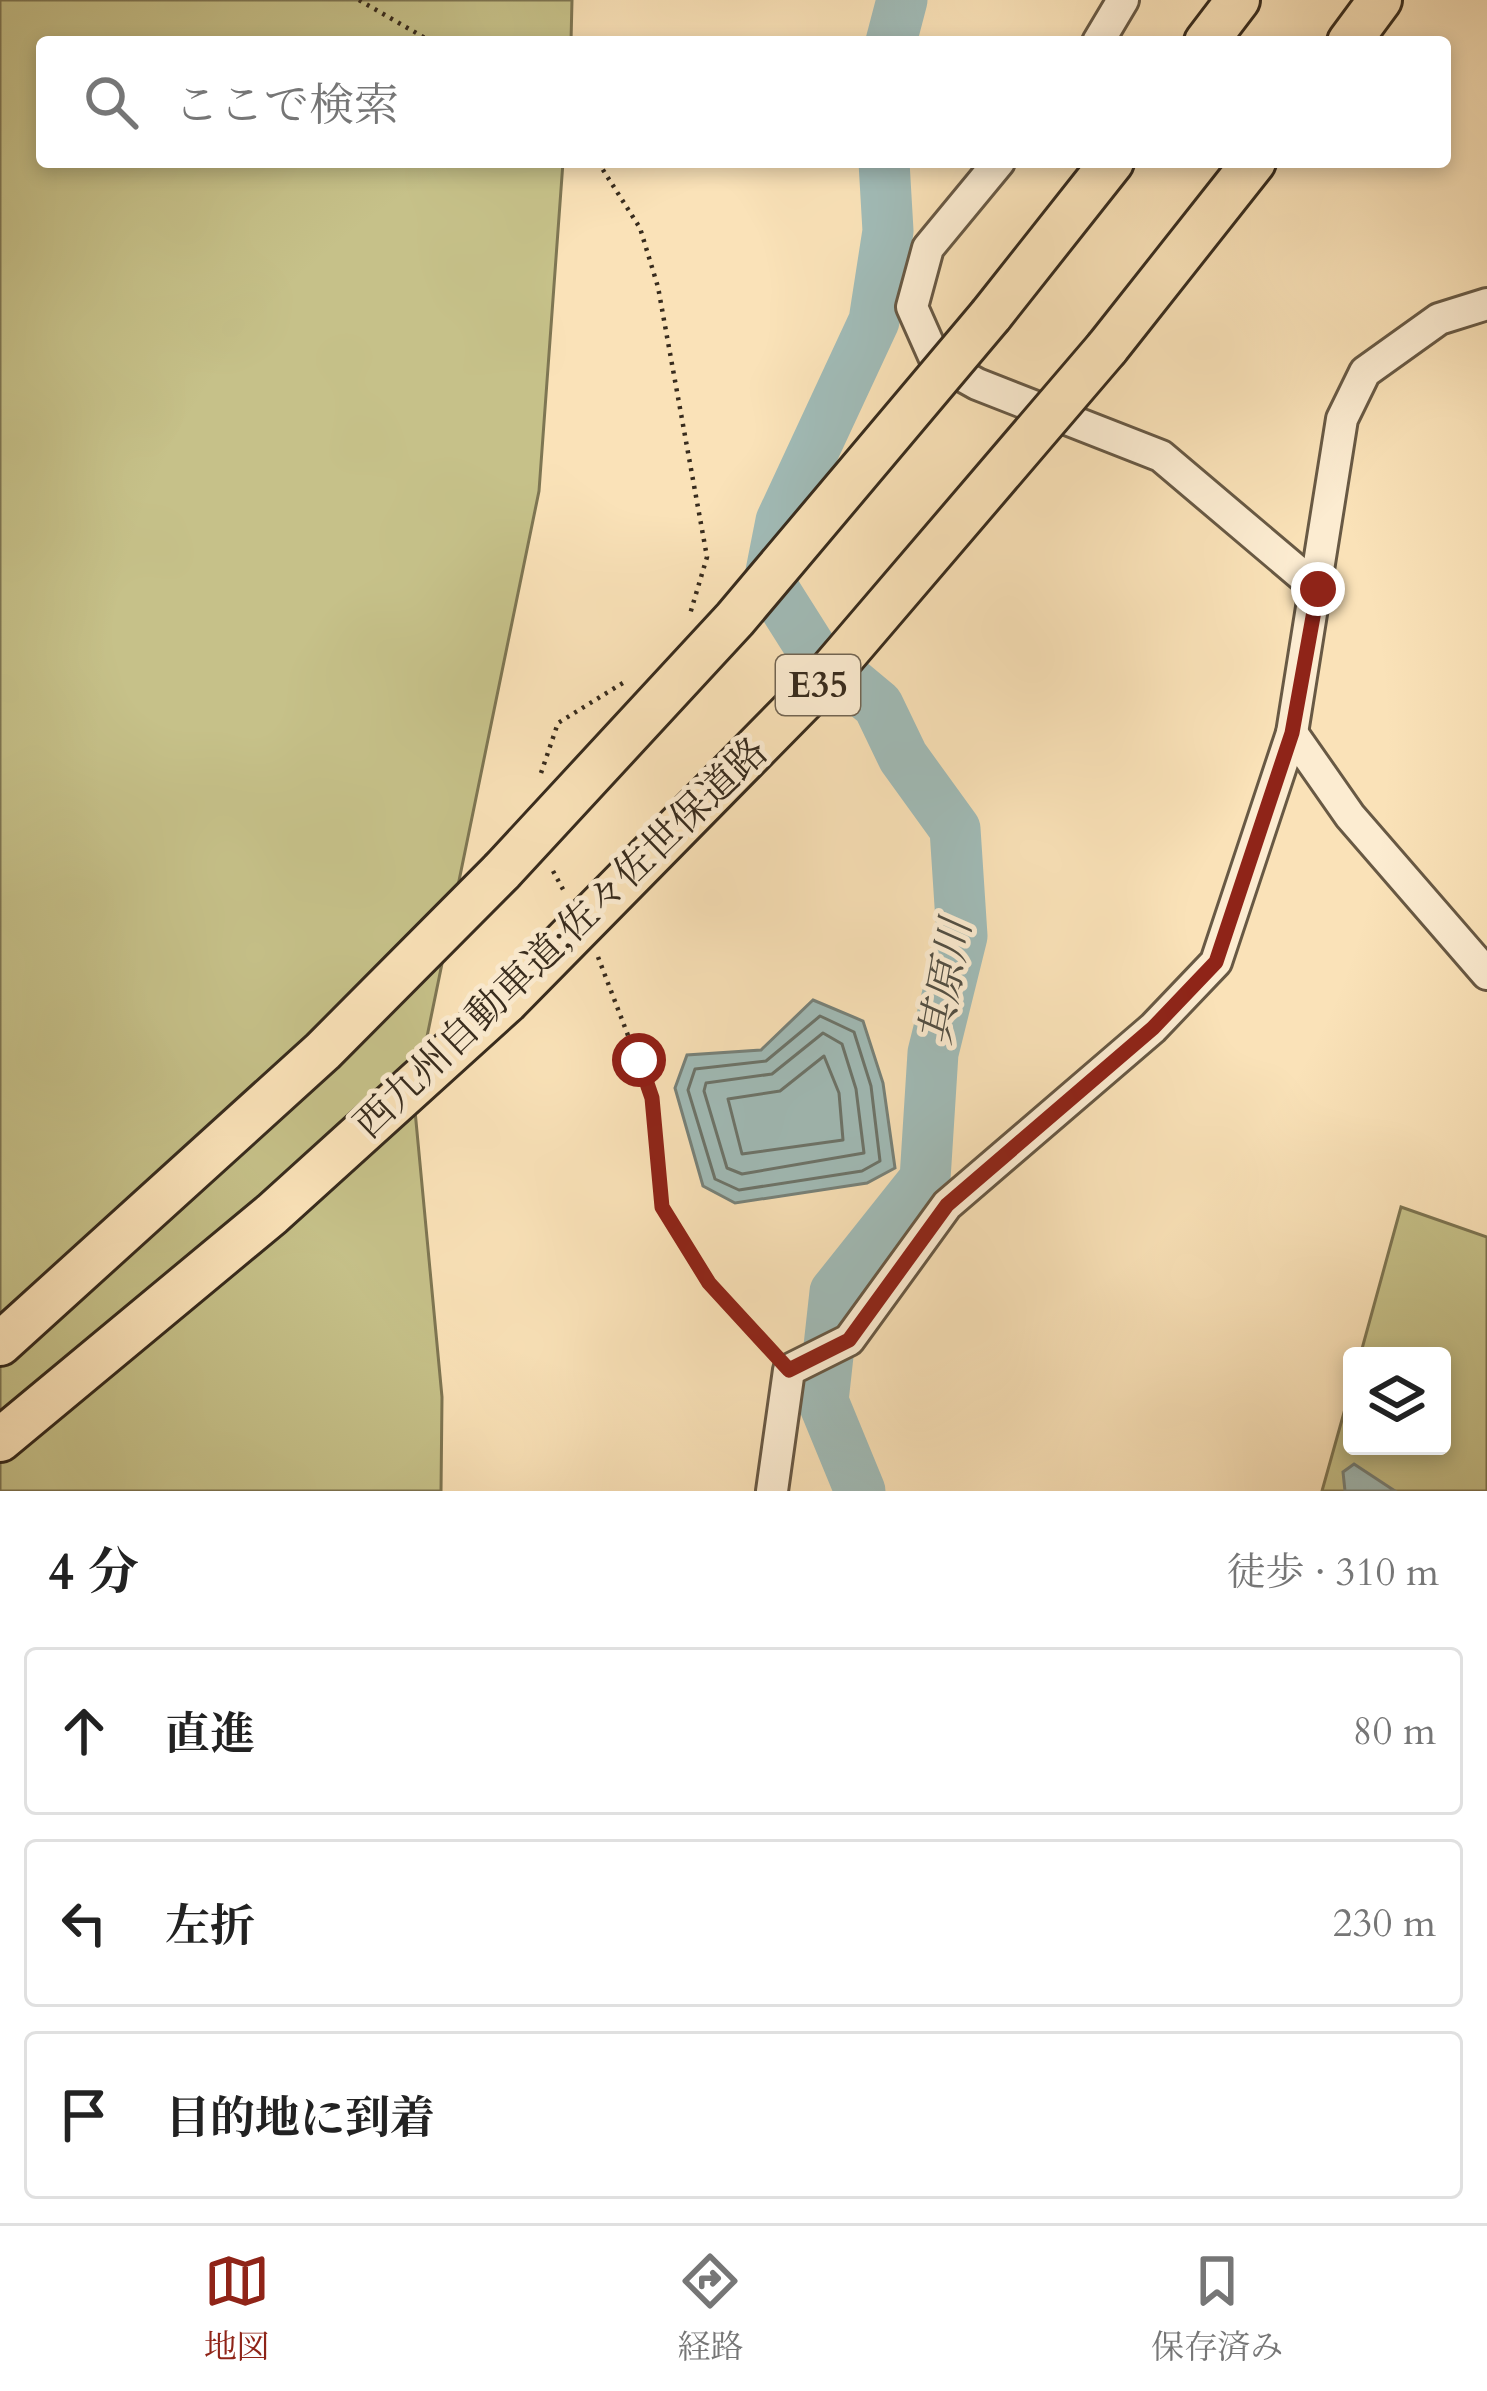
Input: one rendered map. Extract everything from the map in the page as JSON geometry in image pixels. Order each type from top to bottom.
[{"type":"highway","points":[[1211,36],[1238,0]]},
{"type":"highway","points":[[1353,36],[1380,0]]},
{"type":"highway","name":"E35","points":[[0,1344],[307,1066],[502,871],[735,619],[992,315],[1107,168]]},
{"type":"highway","name":"西九州自動車道;佐々佐世保道路","points":[[0,1439],[272,1214],[506,1001],[824,680],[1108,348],[1249,168]]},
{"type":"street","points":[[1102,36],[1123,0]]},
{"type":"street","points":[[994,168],[928,248],[912,307],[936,361],[977,384],[1161,456],[1318,589]]},
{"type":"street","points":[[772,1491],[789,1370],[849,1340],[947,1205],[1153,1028],[1216,962],[1292,733],[1342,419],[1365,372],[1439,319],[1487,304]]},
{"type":"street","points":[[1292,733],[1350,816],[1487,974]]},
{"type":"path","points":[[359,0],[422,36]]},
{"type":"path","points":[[602,168],[640,228],[646,248],[700,497],[707,557],[687,624]]},
{"type":"path","points":[[537,786],[558,723],[638,675]]},
{"type":"path","points":[[549,864],[570,904]]},
{"type":"path","points":[[591,945],[613,985],[652,1098],[662,1207],[709,1283],[789,1370]]},
{"type":"shaded area","points":[[0,0],[572,0],[571,36],[36,36],[36,168],[563,168],[539,491],[414,1100],[442,1397],[441,1491],[0,1491]]},
{"type":"shaded area","points":[[1401,1207],[1487,1237],[1487,1491],[1322,1491],[1343,1416],[1343,1455],[1451,1455],[1451,1347],[1362,1347]]},
{"type":"water","points":[[813,1000],[863,1021],[883,1083],[895,1168],[867,1183],[735,1203],[703,1186],[675,1088],[687,1055],[761,1050]]},
{"type":"water","points":[[1354,1464],[1395,1491],[1345,1491],[1343,1472]]},
{"type":"waterway","name":"其原川","points":[[893,36],[902,0]]},
{"type":"waterway","name":"其原川","points":[[860,1491],[823,1401],[835,1292],[925,1179],[933,1053],[962,936],[955,829],[903,757],[878,705],[812,650],[769,582],[781,521],[874,321],[888,231],[884,168]]},
{"type":"route","points":[[639,1060],[652,1098],[662,1207],[709,1283],[789,1370],[849,1340],[947,1205],[1153,1028],[1216,962],[1292,733],[1318,589]]}]
